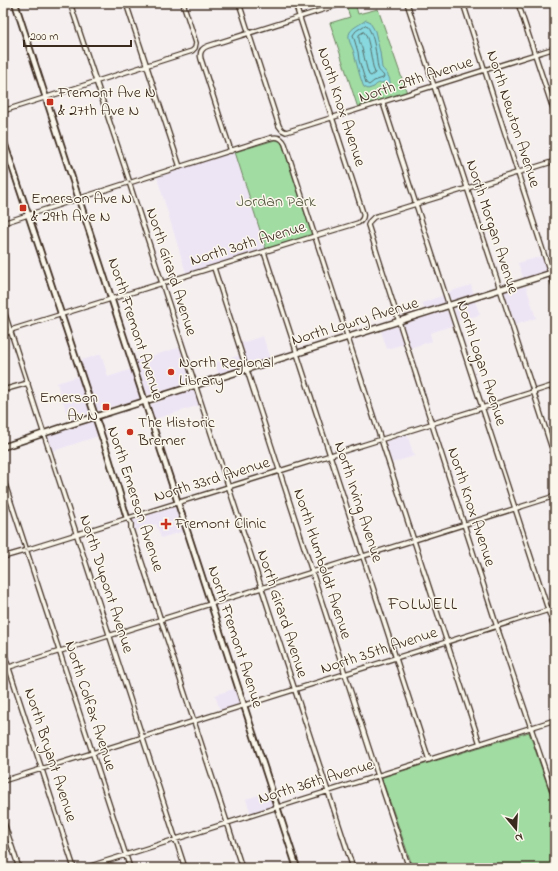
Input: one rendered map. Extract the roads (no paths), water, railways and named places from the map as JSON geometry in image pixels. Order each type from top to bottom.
[{"type":"main road","name":"North Lowry Avenue","points":[[3,447],[553,273]]},
{"type":"street","name":"North Fremont Avenue","points":[[15,3],[297,868]]},
{"type":"street","name":"North Girard Avenue","points":[[70,3],[353,868]]},
{"type":"street","points":[[126,3],[180,167]]},
{"type":"street","points":[[3,111],[188,52],[195,48],[196,43],[182,3]]},
{"type":"street","points":[[239,3],[249,33]]},
{"type":"street","name":"North Knox Avenue","points":[[295,3],[363,213],[363,219]]},
{"type":"street","points":[[231,150],[201,59],[201,51],[203,48],[344,3]]},
{"type":"street","name":"North Morgan Avenue","points":[[407,3],[555,458]]},
{"type":"street","name":"North Newton Avenue","points":[[463,3],[518,172],[553,273],[555,288]]},
{"type":"street","points":[[518,3],[555,115]]},
{"type":"street","name":"North 29th Avenue","points":[[249,33],[278,122],[283,132],[291,132],[555,48]]},
{"type":"street","name":"North Logan Avenue","points":[[383,103],[555,631]]},
{"type":"street","name":"North Emerson Avenue","points":[[3,138],[127,518],[131,523],[131,529],[242,868]]},
{"type":"street","points":[[3,223],[270,138],[280,138],[285,144],[480,744]]},
{"type":"street","points":[[416,204],[555,161]]},
{"type":"street","name":"North Knox Avenue","points":[[416,204],[374,217],[368,225],[497,626],[555,799]]},
{"type":"street","name":"North 30th Avenue","points":[[3,334],[61,314],[358,223],[363,219]]},
{"type":"street","name":"North Irving Avenue","points":[[264,252],[429,760]]},
{"type":"street","name":"North Humboldt Avenue","points":[[214,268],[409,868]]},
{"type":"street","name":"North Dupont Avenue","points":[[3,308],[185,868]]},
{"type":"street","points":[[3,390],[28,383]]},
{"type":"street","name":"North 33rd Avenue","points":[[3,557],[555,385]]},
{"type":"street","name":"North Colfax Avenue","points":[[3,478],[130,868]]},
{"type":"street","points":[[3,669],[555,496]]},
{"type":"street","name":"North 35th Avenue","points":[[3,781],[555,608]]},
{"type":"street","name":"North Bryant Avenue","points":[[3,650],[74,868]]},
{"type":"street","name":"North 36th Avenue","points":[[84,868],[555,720]]},
{"type":"street","points":[[3,820],[18,868]]},
{"type":"water","points":[[366,20],[369,21],[375,31],[382,68],[390,80],[390,84],[385,82],[380,83],[368,89],[363,85],[349,37],[351,30]]},
{"type":"place","name":"Fremont Ave N & 27th Ave N","points":[[50,102]]},
{"type":"place","name":"Emerson Ave N & 29th Ave N","points":[[23,208]]},
{"type":"place","name":"North Regional Library","points":[[171,372]]},
{"type":"place","name":"Emerson Av N","points":[[106,407]]},
{"type":"place","name":"The Historic Bremer","points":[[130,432]]},
{"type":"place","name":"Fremont Clinic","points":[[166,524]]},
{"type":"district","name":"FOLWELL","points":[[423,604]]},
{"type":"park label","name":"Jordan Park","points":[[276,202]]}]
